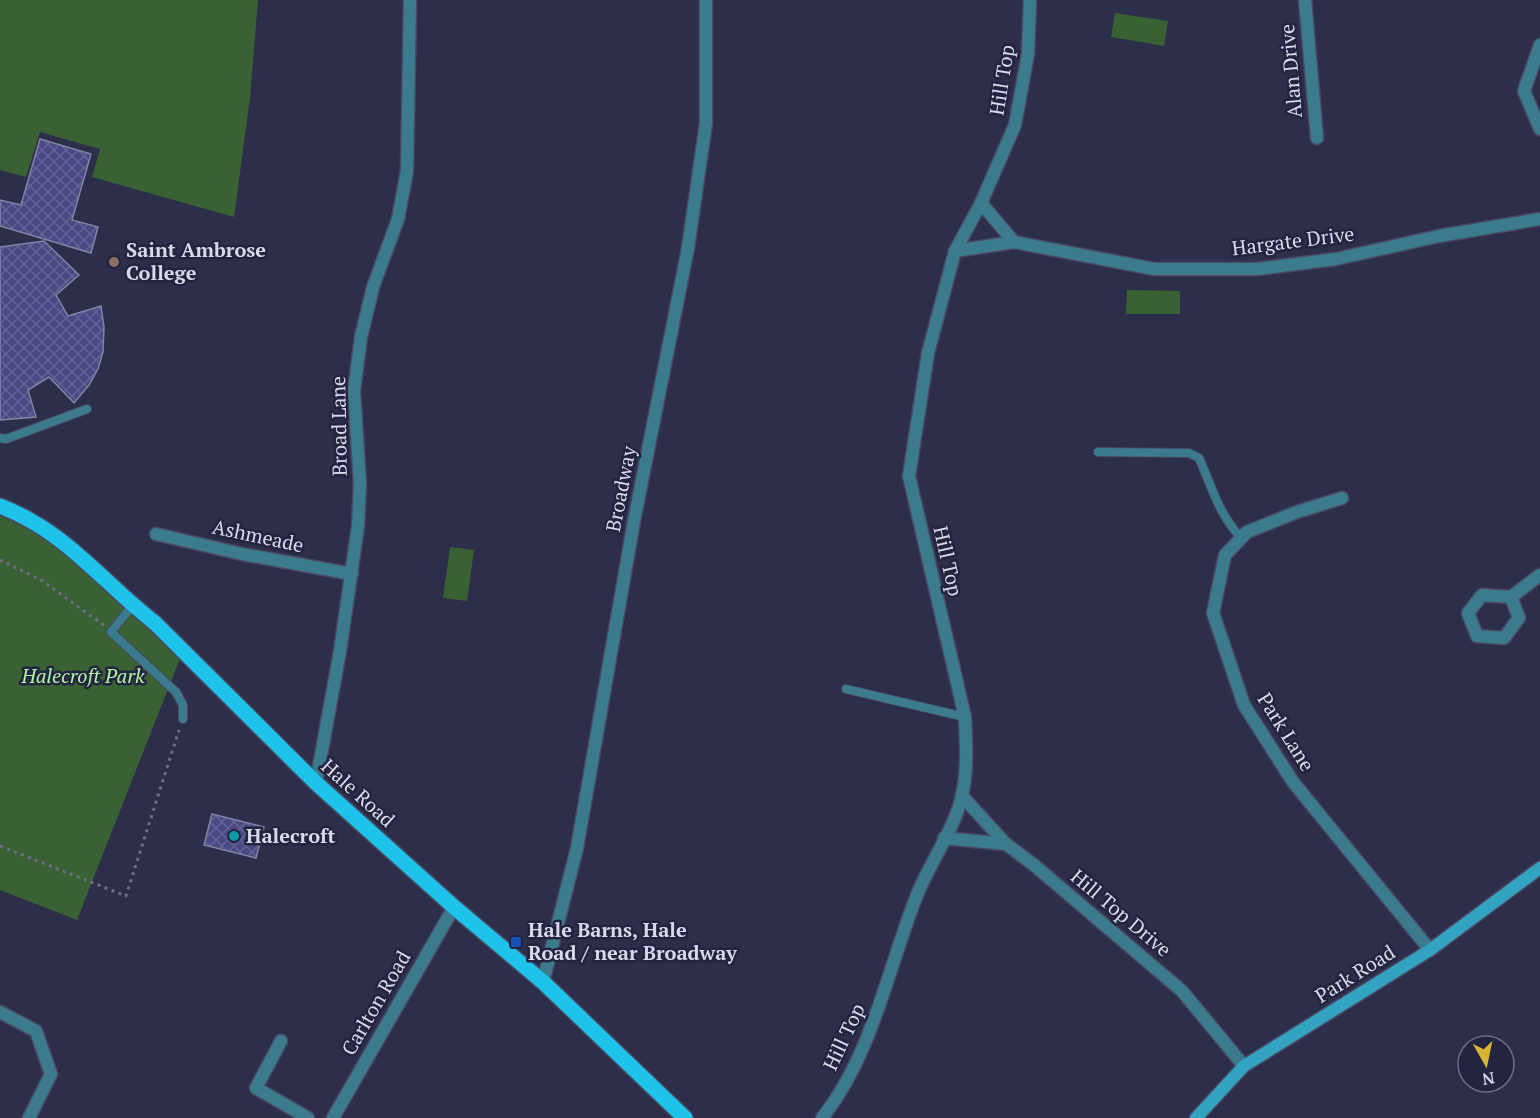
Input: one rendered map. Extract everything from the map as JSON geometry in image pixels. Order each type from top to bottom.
[{"type":"main road","name":"Hale Road","points":[[0,506],[26,517],[82,556],[132,606],[155,623],[315,783],[454,907],[543,982],[685,1118]]},
{"type":"main road","name":"Park Road","points":[[1196,1118],[1244,1066],[1430,950],[1540,868]]},
{"type":"street","name":"Broad Lane","points":[[315,783],[340,651],[358,526],[360,484],[354,391],[361,337],[373,287],[398,219],[406,171],[410,0]]},
{"type":"street","name":"Broadway","points":[[543,982],[577,848],[626,565],[688,248],[706,123],[706,0]]},
{"type":"street","name":"Hill Top","points":[[822,1118],[836,1101],[880,1006],[917,895],[962,796],[966,756],[965,717],[909,476],[928,353],[955,251],[981,203],[1015,125],[1028,54],[1030,0]]},
{"type":"street","name":"Alan Drive","points":[[1305,0],[1317,138]]},
{"type":"street","points":[[1540,45],[1524,92],[1540,129]]},
{"type":"street","points":[[981,203],[1014,242]]},
{"type":"street","name":"Hargate Drive","points":[[955,251],[1014,242],[1154,268],[1257,269],[1336,259],[1439,236],[1540,219]]},
{"type":"street","name":"Park Lane","points":[[1342,498],[1297,512],[1247,532],[1225,555],[1213,613],[1244,705],[1293,782],[1430,950]]},
{"type":"street","name":"Ashmeade","points":[[156,534],[242,554],[352,574]]},
{"type":"street","points":[[1511,597],[1540,575]]},
{"type":"street","name":"Hill Top Drive","points":[[962,796],[1006,843],[1182,991],[1244,1066]]},
{"type":"street","points":[[944,838],[1006,843]]},
{"type":"street","name":"Carlton Road","points":[[333,1118],[454,907]]},
{"type":"street","points":[[0,1012],[36,1031],[51,1074],[29,1118]]},
{"type":"street","points":[[281,1041],[256,1088],[308,1118]]},
{"type":"lane","points":[[0,438],[6,439],[87,409]]},
{"type":"lane","points":[[1098,452],[1189,453],[1199,458],[1217,506],[1241,538]]},
{"type":"lane","points":[[132,606],[111,632],[176,692],[183,705],[183,720]]},
{"type":"lane","points":[[846,689],[965,717]]},
{"type":"path","points":[[0,560],[41,580],[111,632]]},
{"type":"path","points":[[0,846],[126,896],[183,720]]},
{"type":"green space","points":[[0,0],[258,0],[250,98],[234,217],[92,177],[100,149],[40,132],[26,177],[0,170]]},
{"type":"green space","points":[[1115,13],[1168,21],[1164,46],[1111,37]]},
{"type":"green space","points":[[1127,290],[1180,291],[1180,314],[1126,314]]},
{"type":"green space","name":"Halecroft Park","points":[[0,506],[26,517],[183,651],[77,920],[0,890]]},
{"type":"green space","points":[[450,547],[474,550],[467,601],[443,598]]},
{"type":"building","points":[[40,139],[91,154],[72,220],[98,227],[91,253],[0,226],[0,200],[21,205]]},
{"type":"building","points":[[44,241],[79,275],[56,295],[68,316],[101,306],[104,327],[103,352],[98,369],[89,385],[74,403],[49,377],[28,390],[36,417],[0,420],[0,247]]},
{"type":"building","name":"Halecroft","points":[[212,814],[264,827],[256,858],[204,845]]},
{"type":"place","name":"Saint Ambrose College","points":[[114,262]]},
{"type":"place","name":"Halecroft","points":[[234,836]]},
{"type":"place","name":"Hale Barns, Hale Road / near Broadway","points":[[516,942]]}]
